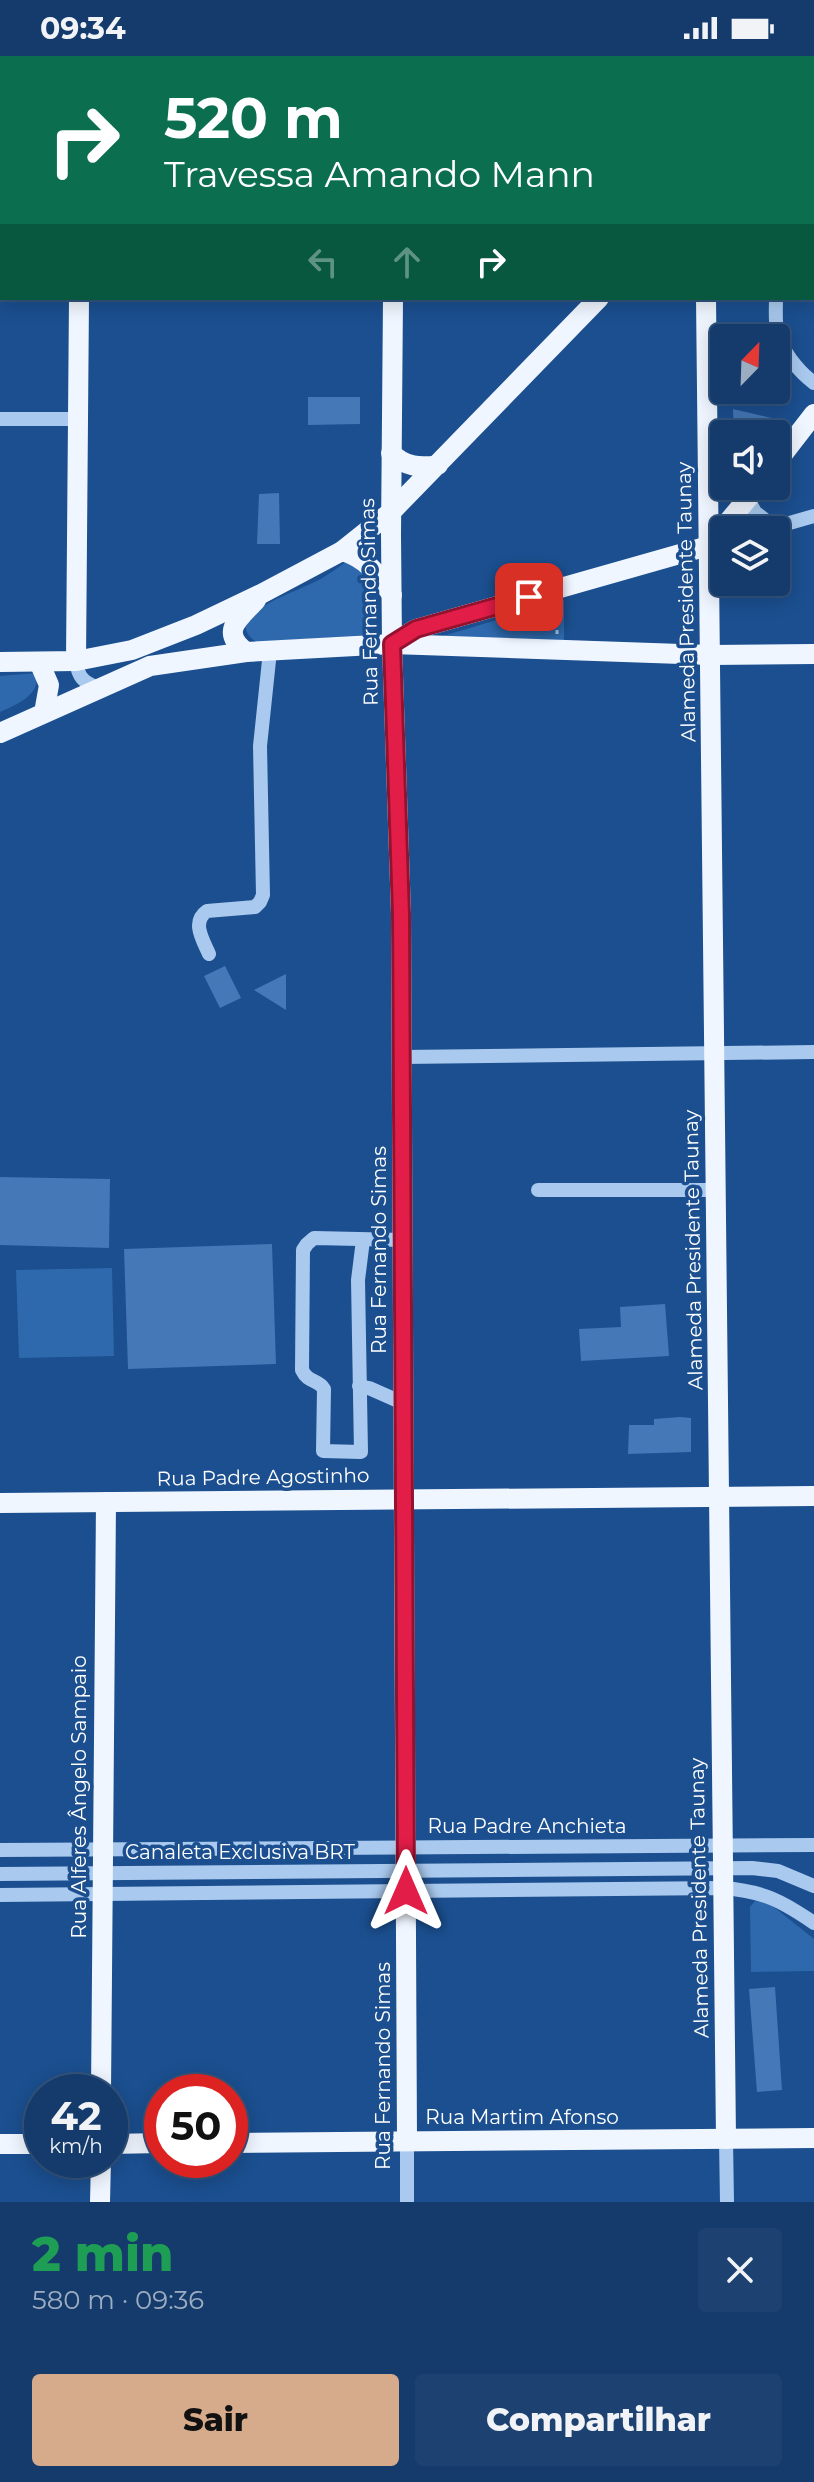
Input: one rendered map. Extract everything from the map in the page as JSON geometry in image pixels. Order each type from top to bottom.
[{"type":"main road","points":[[76,661],[79,300]]},
{"type":"main road","name":"Rua Fernando Simas","points":[[393,300],[392,644],[401,914],[407,2141]]},
{"type":"main road","points":[[0,662],[76,661],[132,650],[196,625],[342,551],[391,512],[597,300]]},
{"type":"main road","name":"Alameda Presidente Taunay","points":[[706,300],[715,516]]},
{"type":"main road","points":[[790,445],[814,414]]},
{"type":"main road","points":[[391,453],[412,466],[438,465]]},
{"type":"main road","points":[[392,644],[416,629],[710,546]]},
{"type":"main road","points":[[342,551],[371,567],[392,595]]},
{"type":"main road","points":[[246,652],[235,643],[231,636],[232,628],[261,594]]},
{"type":"main road","name":"Alameda Presidente Taunay","points":[[713,596],[710,655],[726,2139]]},
{"type":"main road","points":[[0,733],[150,666],[246,652],[392,644],[710,655],[814,654]]},
{"type":"main road","points":[[39,662],[49,685],[44,713]]},
{"type":"main road","name":"Rua Padre Agostinho","points":[[0,1503],[814,1496]]},
{"type":"main road","name":"Rua Alferes Ângelo Sampaio","points":[[101,2074],[106,1502]]},
{"type":"main road","name":"Rua Martim Afonso","points":[[248,2143],[814,2138]]},
{"type":"main road","points":[[0,2144],[24,2144]]},
{"type":"main road","points":[[100,2202],[101,2178]]},
{"type":"street","points":[[776,300],[777,332],[781,343],[799,369],[814,383]]},
{"type":"street","points":[[0,419],[78,419]]},
{"type":"street","points":[[790,523],[814,516]]},
{"type":"street","points":[[209,954],[199,931],[201,915],[207,911],[255,907],[263,895],[260,746],[270,651]]},
{"type":"street","points":[[76,661],[78,674],[85,683],[98,688]]},
{"type":"street","points":[[402,1057],[814,1052]]},
{"type":"street","points":[[538,1190],[716,1190]]},
{"type":"street","points":[[363,1240],[358,1271],[361,1452],[323,1451],[324,1389],[306,1377],[301,1360],[303,1250],[314,1238],[403,1240]]},
{"type":"street","points":[[359,1386],[379,1391],[403,1403]]},
{"type":"street","name":"Rua Padre Anchieta","points":[[0,1850],[814,1845]]},
{"type":"street","name":"Canaleta Exclusiva BRT","points":[[0,1874],[103,1873],[406,1881],[723,1878],[778,1871],[814,1886]]},
{"type":"street","points":[[0,1895],[103,1894],[406,1881],[723,1878],[777,1899],[814,1923]]},
{"type":"street","name":"Alameda Presidente Taunay","points":[[726,2139],[727,2202]]},
{"type":"street","name":"Rua Fernando Simas","points":[[407,2141],[407,2202]]},
{"type":"path","points":[[557,589],[557,650]]},
{"type":"shaded area","points":[[370,543],[367,635],[257,642],[250,636],[247,622],[261,608],[316,582]]},
{"type":"shaded area","points":[[564,600],[564,641],[416,644]]},
{"type":"shaded area","points":[[37,673],[31,693],[0,712],[0,676]]},
{"type":"shaded area","points":[[112,1268],[114,1356],[19,1358],[16,1270]]},
{"type":"shaded area","points":[[755,1901],[770,1904],[814,1939],[814,1971],[751,1972],[750,1907]]},
{"type":"building","points":[[308,397],[360,397],[360,424],[308,425]]},
{"type":"building","points":[[733,409],[776,419],[775,420],[733,420]]},
{"type":"building","points":[[279,493],[280,544],[257,544],[259,494]]},
{"type":"building","points":[[225,966],[241,998],[220,1008],[204,976]]},
{"type":"building","points":[[286,974],[286,1010],[254,990]]},
{"type":"building","points":[[0,1177],[110,1179],[109,1248],[0,1245]]},
{"type":"building","points":[[272,1244],[276,1364],[128,1369],[124,1249]]},
{"type":"building","points":[[665,1304],[669,1356],[581,1361],[579,1329],[621,1327],[620,1307]]},
{"type":"building","points":[[691,1418],[691,1452],[628,1454],[629,1425],[654,1425],[654,1419]]},
{"type":"building","points":[[775,1987],[782,2090],[757,2092],[749,1989]]},
{"type":"route","points":[[406,1891],[401,914],[392,644],[416,629],[529,597]]}]
